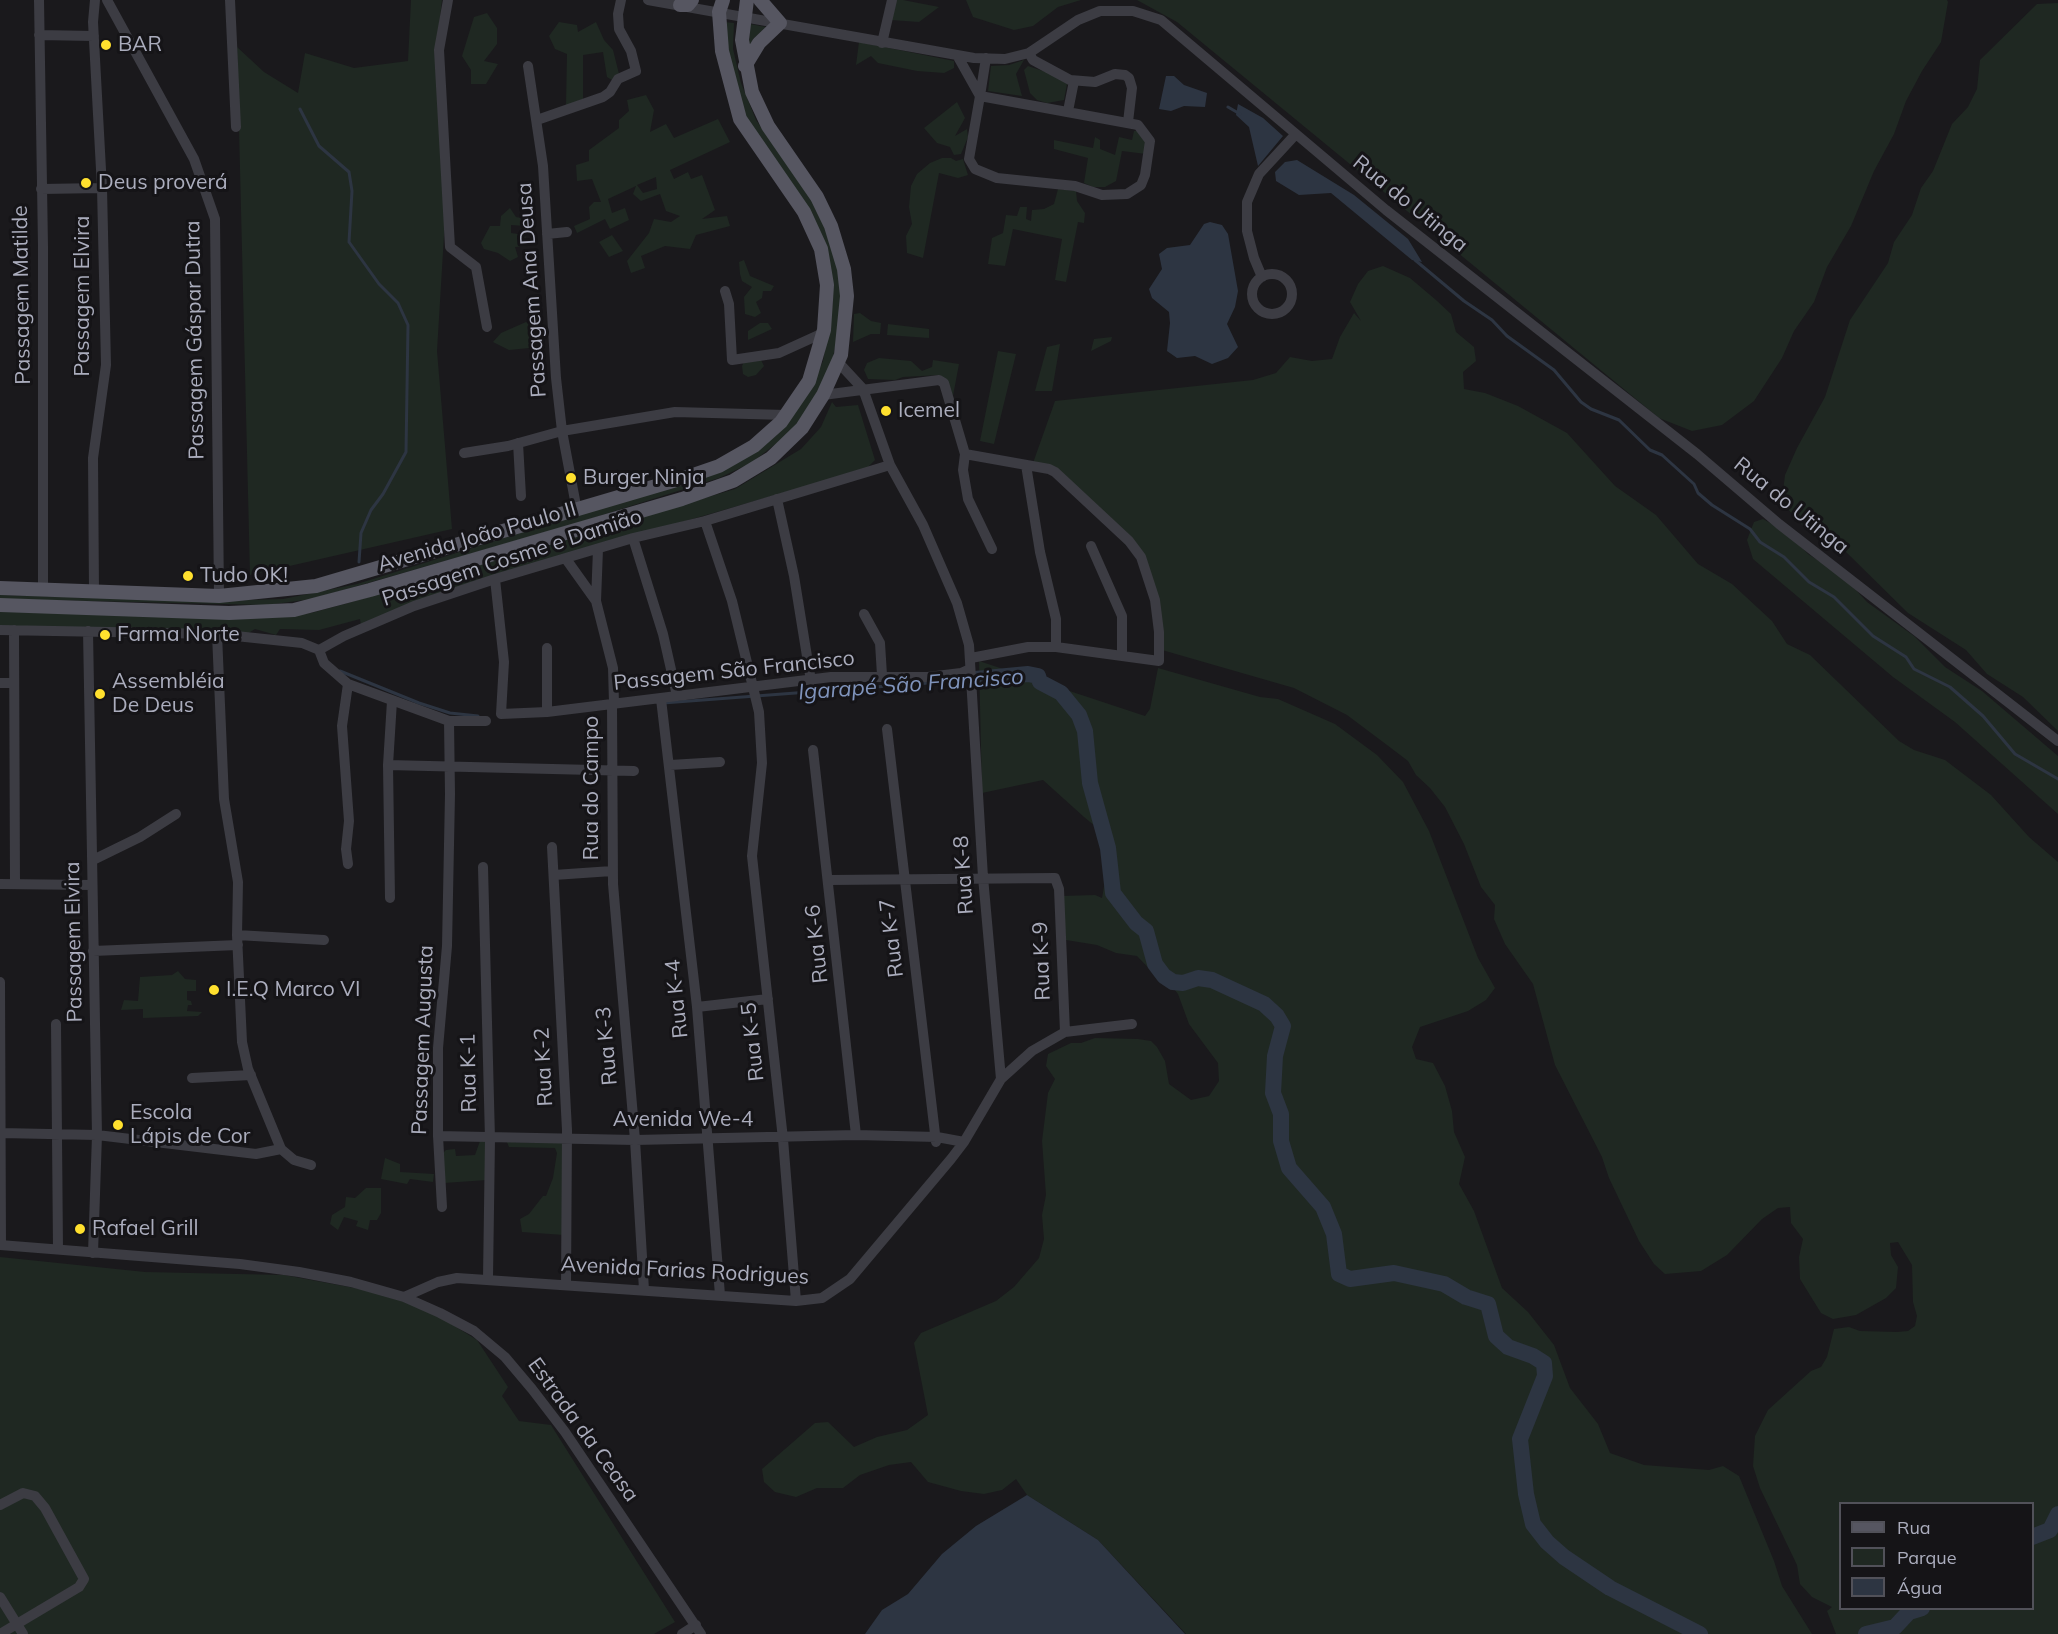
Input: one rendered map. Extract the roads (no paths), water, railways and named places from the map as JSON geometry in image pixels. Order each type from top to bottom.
[{"type":"main road","name":"Avenida João Paulo II","points":[[0,605],[229,613],[294,610],[322,604],[682,499],[733,481],[759,467],[784,447],[802,428],[823,395],[838,362],[847,296],[838,245],[817,196],[768,126],[755,100],[745,66],[742,40],[743,17],[747,0]]},
{"type":"main road","points":[[745,66],[759,43],[780,23],[760,0]]},
{"type":"main road","name":"Avenida João Paulo II","points":[[0,588],[219,596],[316,586],[577,511],[719,466],[754,446],[786,415],[809,381],[823,333],[827,285],[821,249],[804,212],[740,119],[725,71],[721,6]]},
{"type":"street","name":"Passagem Matilde","points":[[39,0],[43,590]]},
{"type":"street","name":"Passagem Elvira","points":[[94,592],[93,458],[106,365],[102,188],[94,36],[95,0]]},
{"type":"street","name":"Passagem Gáspar Dutra","points":[[107,0],[194,159],[215,219],[219,596]]},
{"type":"street","points":[[230,0],[236,127]]},
{"type":"street","points":[[448,0],[439,50],[450,247],[476,267],[487,327]]},
{"type":"street","points":[[537,120],[603,97],[610,92],[618,79],[636,71],[631,51],[619,29],[618,14],[621,0]]},
{"type":"street","name":"Rua do Utinga","points":[[648,0],[721,6],[743,17],[882,43],[957,55],[1005,59],[1029,53],[1078,20],[1100,11],[1120,9],[1146,14],[1161,20],[1184,37],[1295,135],[1547,339],[1697,454],[1779,524],[2058,741]]},
{"type":"street","points":[[882,43],[892,0]]},
{"type":"street","points":[[39,35],[94,36]]},
{"type":"street","points":[[1029,53],[1033,60],[1074,81],[1095,82],[1119,74],[1129,78],[1132,102],[1128,122]]},
{"type":"street","points":[[957,55],[980,96]]},
{"type":"street","points":[[980,96],[1138,125],[1150,141],[1145,176],[1141,185],[1132,192],[1102,195],[1075,186],[996,178],[975,169],[969,159],[986,58]]},
{"type":"street","name":"Passagem Ana Deusa","points":[[528,66],[537,120],[556,378],[562,430],[577,511]]},
{"type":"street","points":[[1068,111],[1074,81]]},
{"type":"street","points":[[1262,276],[1254,258],[1247,231],[1247,202],[1259,174],[1295,135]]},
{"type":"street","points":[[41,189],[102,188]]},
{"type":"street","points":[[547,234],[567,232]]},
{"type":"street","points":[[725,291],[729,304],[732,360],[779,353],[823,333]]},
{"type":"street","points":[[838,362],[862,389]]},
{"type":"street","points":[[823,395],[935,380],[944,383],[965,454],[963,470],[968,499],[992,549]]},
{"type":"street","name":"Rua K-8","points":[[862,389],[890,465],[923,525],[957,603],[971,671],[983,877],[1001,1079]]},
{"type":"street","points":[[464,453],[562,430],[675,412],[786,415]]},
{"type":"street","points":[[518,442],[521,496]]},
{"type":"street","points":[[965,454],[1026,465],[1039,546],[1056,619],[1056,647]]},
{"type":"street","name":"Passagem Cosme e Damião","points":[[319,650],[344,636],[414,606],[495,579],[633,538],[705,521],[890,465]]},
{"type":"street","name":"Passagem São Francisco","points":[[495,579],[504,662],[501,714],[662,702],[677,696],[754,692],[831,677],[882,675],[928,677],[961,673],[1028,647],[1056,647],[1160,660],[1155,600],[1141,557],[1129,541],[1055,472],[1026,465]]},
{"type":"street","points":[[777,500],[794,576],[811,681]]},
{"type":"street","name":"Rua K-5","points":[[705,521],[732,602],[754,692],[762,763],[753,826],[752,856],[783,1138],[796,1301]]},
{"type":"street","points":[[633,538],[663,634],[677,696]]},
{"type":"street","points":[[1091,546],[1122,616],[1122,655]]},
{"type":"street","name":"Rua do Campo","points":[[598,549],[596,601],[613,668],[610,770],[612,871]]},
{"type":"street","name":"Rua do Campo","points":[[566,559],[596,601]]},
{"type":"street","points":[[864,614],[880,644],[882,675]]},
{"type":"street","points":[[0,630],[217,634],[302,643],[319,650],[324,663],[348,684],[448,721],[486,722]]},
{"type":"street","points":[[14,630],[15,884]]},
{"type":"street","name":"Passagem Elvira","points":[[88,631],[97,1135],[93,1253]]},
{"type":"street","points":[[217,634],[224,799],[238,882],[242,1042],[251,1075],[281,1149],[294,1160],[311,1165]]},
{"type":"street","points":[[547,648],[547,712]]},
{"type":"street","points":[[0,683],[14,683]]},
{"type":"street","points":[[348,684],[342,726],[349,821],[346,838],[348,864]]},
{"type":"street","points":[[390,898],[388,765],[392,701]]},
{"type":"street","name":"Rua K-4","points":[[662,702],[698,1007],[710,1140],[720,1295]]},
{"type":"street","name":"Passagem Augusta","points":[[442,1206],[438,1137],[438,1048],[448,912],[450,794],[448,721]]},
{"type":"street","name":"Rua K-7","points":[[887,729],[934,1139]]},
{"type":"street","name":"Rua K-6","points":[[813,750],[830,880],[856,1135]]},
{"type":"street","points":[[670,765],[720,762]]},
{"type":"street","points":[[388,765],[634,771]]},
{"type":"street","points":[[93,860],[149,832],[177,814]]},
{"type":"street","name":"Rua K-2","points":[[552,847],[567,1140],[566,1285]]},
{"type":"street","name":"Rua K-1","points":[[483,867],[490,1139],[488,1278]]},
{"type":"street","points":[[554,875],[612,871]]},
{"type":"street","name":"Rua K-3","points":[[612,871],[635,1140],[644,1290]]},
{"type":"street","points":[[830,880],[983,877]]},
{"type":"street","name":"Rua K-9","points":[[983,877],[1050,877],[1057,880],[1065,1032]]},
{"type":"street","points":[[0,884],[92,885]]},
{"type":"street","points":[[93,951],[238,940],[324,940]]},
{"type":"street","points":[[0,982],[1,1245]]},
{"type":"street","points":[[698,1007],[768,999]]},
{"type":"street","points":[[56,1024],[58,1250]]},
{"type":"street","name":"Avenida Farias Rodrigues","points":[[404,1297],[438,1282],[457,1278],[488,1278],[796,1301],[822,1298],[849,1279],[964,1142],[1001,1079],[1032,1051],[1065,1032],[1132,1024]]},
{"type":"street","points":[[192,1078],[251,1075]]},
{"type":"street","points":[[2,1133],[97,1135],[256,1154],[281,1149]]},
{"type":"street","name":"Avenida We-4","points":[[438,1137],[710,1140],[856,1135],[964,1142]]},
{"type":"street","points":[[934,1139],[951,1159]]},
{"type":"street","name":"Estrada da Ceasa","points":[[1,1245],[240,1264],[299,1272],[351,1282],[404,1297],[474,1331],[505,1357],[565,1432],[699,1630]]},
{"type":"street","points":[[0,1505],[23,1493],[35,1496],[45,1508],[84,1579],[79,1587],[0,1634]]},
{"type":"street","points":[[0,1597],[23,1634]]},
{"type":"street","points":[[682,1634],[699,1630]]},
{"type":"water","points":[[1166,76],[1174,76],[1184,85],[1207,93],[1205,107],[1184,106],[1171,111],[1159,109]]},
{"type":"water","points":[[1238,104],[1263,118],[1283,136],[1258,166],[1249,127],[1236,115]]},
{"type":"water","points":[[1297,160],[1354,195],[1408,239],[1422,262],[1412,260],[1331,193],[1299,195],[1276,181],[1275,172],[1285,162]]},
{"type":"water","points":[[1210,222],[1222,225],[1228,234],[1238,291],[1235,307],[1227,324],[1238,347],[1228,358],[1212,364],[1195,356],[1177,358],[1167,351],[1169,312],[1152,298],[1149,289],[1162,269],[1159,254],[1167,248],[1190,245],[1204,224]]},
{"type":"water","points":[[1027,1495],[1098,1540],[1185,1634],[865,1634],[882,1610],[908,1594],[942,1554],[976,1526]]},
{"type":"waterway","points":[[1228,107],[1240,114]]},
{"type":"waterway","name":"Igarapé São Francisco","points":[[300,109],[319,146],[349,172],[352,191],[349,242],[379,284],[398,303],[408,325],[406,452],[383,494],[371,510],[361,533],[359,562]]},
{"type":"waterway","points":[[1415,260],[1464,301],[1492,320],[1507,336],[1554,370],[1581,402],[1591,409],[1619,420],[1650,450],[1662,455],[1694,484],[1698,493],[1712,505],[1750,529],[1760,542],[1784,557],[1809,582],[1834,597],[1873,636],[1906,657],[1914,669],[1950,687],[1983,716],[2015,754],[2058,779]]},
{"type":"waterway","name":"Igarapé São Francisco","points":[[340,671],[419,703],[450,713],[478,716]]},
{"type":"waterway","name":"Igarapé São Francisco","points":[[975,679],[1028,674],[1038,676],[1040,682],[1061,693],[1079,715],[1085,731],[1090,783],[1108,848],[1113,893],[1136,923],[1146,931],[1155,964],[1164,976],[1173,982],[1183,983],[1198,978],[1212,980],[1264,1004],[1277,1016],[1283,1026],[1275,1056],[1273,1093],[1281,1114],[1281,1141],[1289,1168],[1323,1207],[1334,1234],[1339,1274],[1350,1279],[1394,1273],[1444,1284],[1466,1297],[1488,1304],[1496,1336],[1508,1347],[1533,1356],[1544,1363],[1545,1376],[1520,1439],[1526,1494],[1533,1524],[1547,1542],[1564,1557],[1610,1588],[1700,1634]]},
{"type":"waterway","name":"Igarapé São Francisco","points":[[663,703],[968,680]]},
{"type":"waterway","points":[[2034,1536],[2050,1530],[2058,1514]]},
{"type":"waterway","points":[[1866,1634],[1895,1627],[1909,1612],[1916,1610]]},
{"type":"place","name":"BAR","points":[[106,45]]},
{"type":"place","name":"Deus proverá","points":[[86,183]]},
{"type":"place","name":"Icemel","points":[[886,411]]},
{"type":"place","name":"Burger Ninja","points":[[571,478]]},
{"type":"place","name":"Tudo OK!","points":[[188,576]]},
{"type":"place","name":"Farma Norte","points":[[105,635]]},
{"type":"place","name":"Assembléia De Deus","points":[[100,694]]},
{"type":"place","name":"I.E.Q Marco VI","points":[[214,990]]},
{"type":"place","name":"Escola Lápis de Cor","points":[[118,1125]]},
{"type":"place","name":"Rafael Grill","points":[[80,1229]]}]
